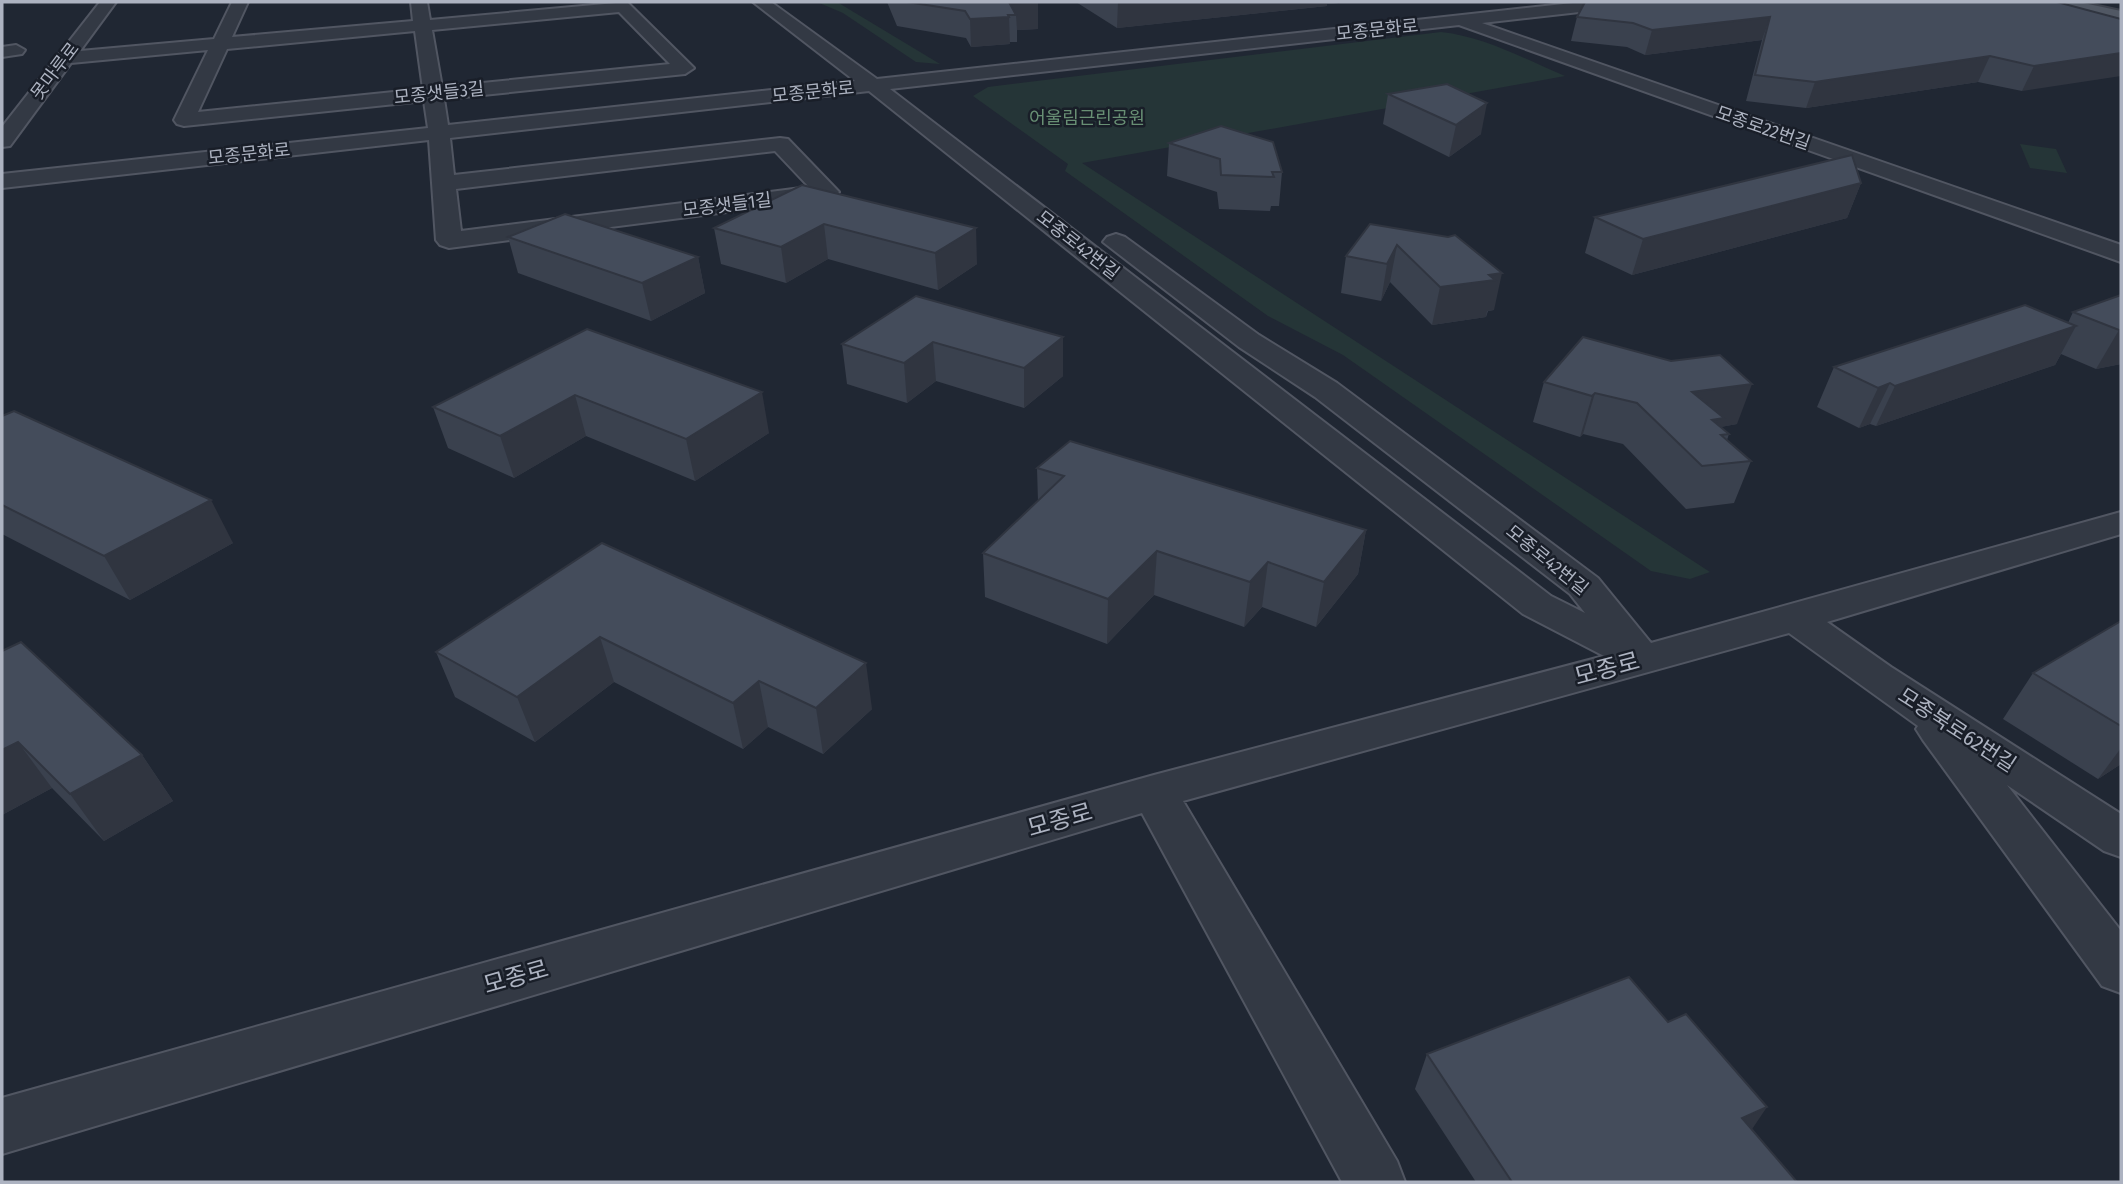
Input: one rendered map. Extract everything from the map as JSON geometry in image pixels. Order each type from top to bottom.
[{"type":"main road","points":[[2058,2],[2121,16]]},
{"type":"main road","points":[[2093,2],[2121,8]]},
{"type":"street","name":"못마루로","points":[[2,141],[108,2]]},
{"type":"street","name":"모종샛들3길","points":[[240,2],[184,120],[685,68],[620,4]]},
{"type":"street","name":"모종샛들1길","points":[[419,2],[439,133],[449,240],[827,192],[780,144],[444,183]]},
{"type":"street","name":"모종로42번길","points":[[761,2],[1016,168]]},
{"type":"street","name":"모종로42번길","points":[[786,2],[1537,605],[1643,659]]},
{"type":"street","name":"모종문화로","points":[[2,181],[1624,2]]},
{"type":"street","points":[[65,58],[620,4]]},
{"type":"street","name":"모종로22번길","points":[[1416,6],[2121,254]]},
{"type":"street","name":"모종로42번길","points":[[1094,225],[1249,341],[1326,390],[1584,586],[1643,659]]},
{"type":"street","name":"모종로","points":[[2,1126],[1154,792],[1795,618],[2121,523]]},
{"type":"street","name":"모종북로62번길","points":[[1795,618],[1920,706],[2121,838]]},
{"type":"street","points":[[1920,706],[2121,970]]},
{"type":"street","points":[[1154,792],[1376,1182]]},
{"type":"green space","points":[[817,2],[837,2],[940,64],[916,62],[843,13]]},
{"type":"green space","name":"어울림근린공원","points":[[1441,32],[1489,44],[1565,76],[1082,163],[1710,572],[1690,579],[1651,571],[1343,355],[1268,316],[1065,171],[1068,164],[973,96],[988,87]]},
{"type":"green space","points":[[2020,144],[2056,149],[2067,173],[2030,168]]},
{"type":"building","points":[[907,2],[1038,2],[1010,4],[1016,15],[1008,15],[1009,17],[970,19],[965,11]]},
{"type":"building","points":[[1585,2],[2057,2],[2121,19],[2121,53],[2034,66],[1990,56],[1815,82],[1755,75],[1770,17],[1652,30],[1633,23],[1577,17]]},
{"type":"building","points":[[1447,84],[1487,103],[1456,125],[1388,94]]},
{"type":"building","points":[[1221,126],[1273,142],[1282,172],[1272,172],[1274,177],[1221,175],[1220,159],[1169,143]]},
{"type":"building","points":[[1852,155],[1861,183],[1643,239],[1595,217]]},
{"type":"building","points":[[802,185],[976,228],[935,253],[824,224],[781,247],[714,228]]},
{"type":"building","points":[[565,214],[698,257],[642,283],[508,237]]},
{"type":"building","points":[[1370,224],[1448,237],[1455,235],[1502,273],[1489,275],[1495,280],[1440,287],[1397,245],[1387,264],[1346,256]]},
{"type":"building","points":[[2121,295],[2121,330],[2073,312]]},
{"type":"building","points":[[916,296],[1063,337],[1024,368],[933,342],[904,363],[842,344]]},
{"type":"building","points":[[2025,305],[2076,326],[1895,386],[1890,383],[1878,388],[1834,367]]},
{"type":"building","points":[[587,329],[762,392],[686,439],[575,395],[500,436],[433,407]]},
{"type":"building","points":[[1583,337],[1671,361],[1720,355],[1752,384],[1692,392],[1724,418],[1712,420],[1729,434],[1721,435],[1751,461],[1702,466],[1637,403],[1595,393],[1592,396],[1544,382]]},
{"type":"building","points":[[14,411],[211,500],[104,556],[2,505],[2,416]]},
{"type":"building","points":[[1070,441],[1366,530],[1324,582],[1268,562],[1250,582],[1157,551],[1108,599],[983,553],[1064,476],[1037,468]]},
{"type":"building","points":[[602,543],[866,663],[816,708],[759,681],[733,703],[600,637],[517,697],[436,652]]},
{"type":"building","points":[[2121,621],[2121,726],[2033,673]]},
{"type":"building","points":[[21,642],[142,755],[70,794],[18,742],[2,750],[2,651]]},
{"type":"building","points":[[1629,977],[1668,1022],[1686,1014],[1767,1107],[1742,1118],[1797,1182],[1512,1182],[1427,1054]]}]
